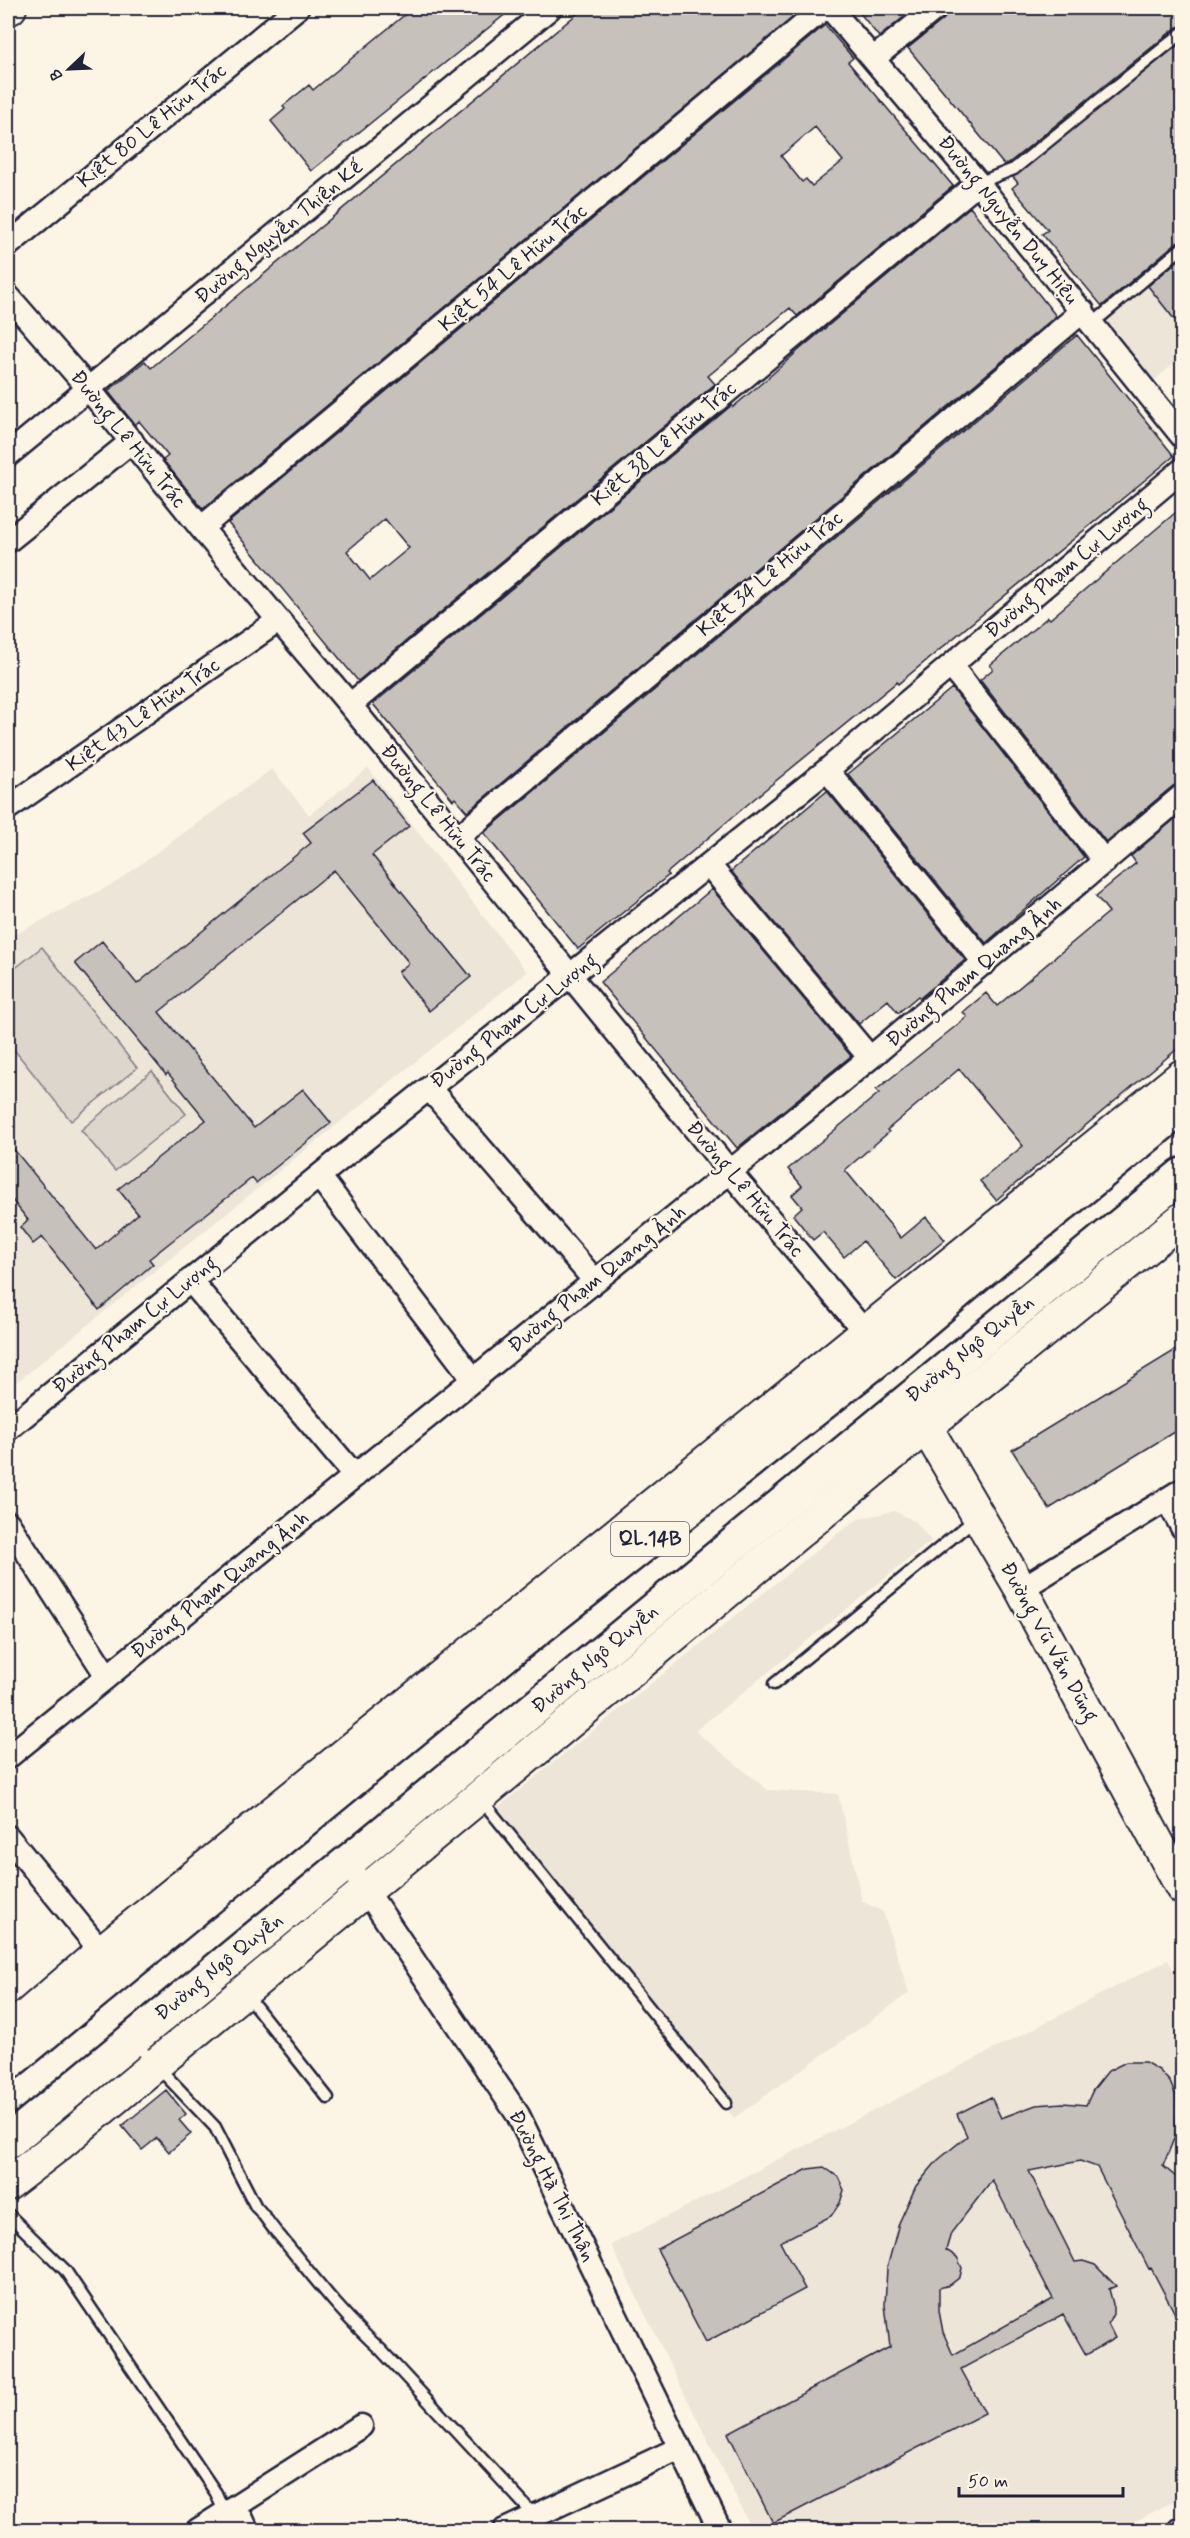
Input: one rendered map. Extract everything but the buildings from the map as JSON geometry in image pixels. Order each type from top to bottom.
[{"type":"highway","name":"QL.14B","points":[[110,1962],[512,1649],[874,1344],[1020,1239],[1182,1107]]},
{"type":"highway","name":"Đường Ngô Quyền","points":[[8,2142],[1182,1176]]},
{"type":"highway","points":[[874,1344],[909,1399]]},
{"type":"highway","points":[[8,2063],[110,1962]]},
{"type":"street","name":"Kiệt 80 Lê Hữu Trác","points":[[8,245],[297,8]]},
{"type":"street","name":"Đường Nguyễn Thiện Kế","points":[[8,455],[550,8]]},
{"type":"street","name":"Kiệt 54 Lê Hữu Trác","points":[[201,528],[824,8]]},
{"type":"street","name":"Đường Nguyễn Duy Hiệu","points":[[830,8],[978,183],[1182,436]]},
{"type":"street","points":[[874,58],[936,8]]},
{"type":"street","name":"Kiệt 38 Lê Hữu Trác","points":[[350,705],[978,183]]},
{"type":"street","name":"Đường Lê Hữu Trác","points":[[8,296],[132,441],[730,1172],[874,1344]]},
{"type":"street","name":"Kiệt 34 Lê Hữu Trác","points":[[457,838],[1087,317]]},
{"type":"street","points":[[8,541],[132,441]]},
{"type":"street","name":"Đường Phạm Cự Lượng","points":[[8,1429],[319,1176],[827,770],[1182,470]]},
{"type":"street","name":"Kiệt 43 Lê Hữu Trác","points":[[8,808],[278,621]]},
{"type":"street","points":[[951,667],[1106,862]]},
{"type":"street","points":[[827,770],[985,963]]},
{"type":"street","name":"Đường Phạm Quang Ảnh","points":[[8,1757],[870,1058],[1182,796]]},
{"type":"street","points":[[709,865],[870,1058]]},
{"type":"street","points":[[874,1344],[1182,1076]]},
{"type":"street","points":[[429,1088],[595,1281]]},
{"type":"street","points":[[319,1176],[474,1380]]},
{"type":"street","name":"Đường Ngô Quyền","points":[[8,2184],[479,1798],[927,1426],[1182,1219]]},
{"type":"street","points":[[190,1280],[355,1476]]},
{"type":"street","name":"Đường Vũ Văn Dũng","points":[[909,1399],[1021,1589],[1182,1888]]},
{"type":"street","points":[[1021,1589],[1175,1495],[1182,1527]]},
{"type":"street","points":[[8,1523],[107,1676]]},
{"type":"street","points":[[8,1837],[110,1962],[8,2032]]},
{"type":"street","name":"Đường Hà Thị Thân","points":[[347,1862],[519,2115],[720,2530]]},
{"type":"street","points":[[198,2530],[361,2426]]},
{"type":"street","points":[[505,2530],[680,2448]]},
{"type":"street","points":[[225,2514],[242,2519],[247,2530]]},
{"type":"lane","points":[[978,183],[1014,169],[1182,33]]},
{"type":"lane","points":[[1087,317],[1182,248]]},
{"type":"lane","points":[[774,1684],[977,1516]]},
{"type":"lane","points":[[479,1798],[726,2103]]},
{"type":"lane","name":"Đường Ngô Quyền","points":[[243,1990],[328,2098]]},
{"type":"lane","points":[[131,2039],[215,2127],[256,2207],[265,2215],[278,2234],[362,2333],[381,2349],[535,2516]]},
{"type":"lane","points":[[8,2214],[65,2270],[216,2493],[225,2514]]},
{"type":"shaded area","points":[[1182,258],[1182,357],[1150,384],[1101,324]]},
{"type":"shaded area","points":[[368,768],[527,972],[8,1389],[8,938],[115,883],[272,769],[309,815]]},
{"type":"shaded area","points":[[42,947],[137,1068],[71,1121],[8,1042],[8,974]]},
{"type":"shaded area","points":[[152,1071],[186,1114],[115,1171],[81,1130]]},
{"type":"shaded area","points":[[894,1511],[916,1522],[931,1541],[695,1731],[768,1790],[838,1794],[862,1901],[883,1912],[909,1993],[734,2118],[496,1809],[838,1533],[858,1519]]},
{"type":"shaded area","points":[[1168,1960],[1182,1988],[1182,2497],[1118,2530],[752,2530],[611,2245]]}]
